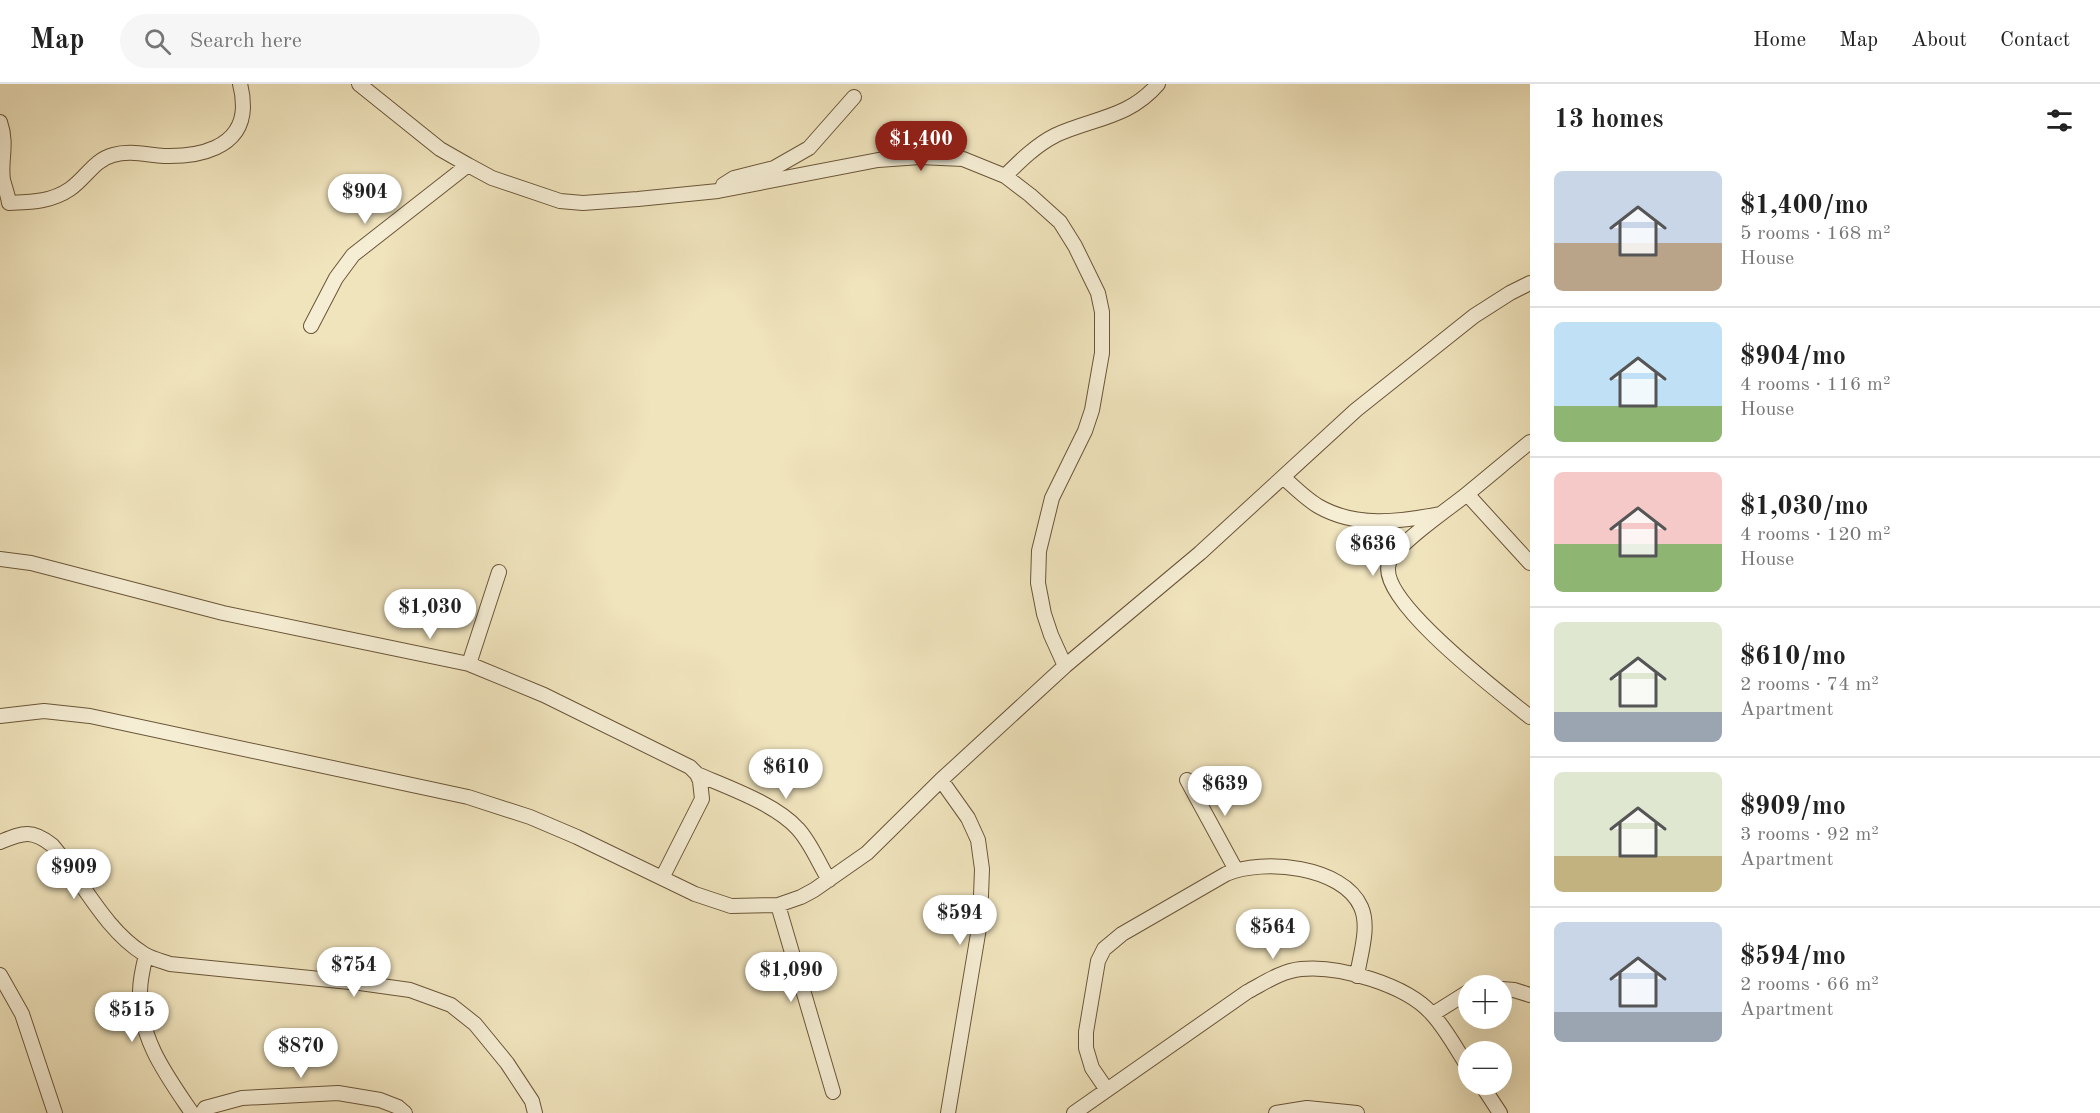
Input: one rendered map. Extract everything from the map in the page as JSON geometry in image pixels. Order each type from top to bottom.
[{"type":"street","points":[[0,122],[4,134],[3,179],[7,190],[4,203],[33,203],[71,189],[93,167],[111,155],[126,152],[165,156],[194,155],[222,146],[238,129],[243,107],[240,84]]},
{"type":"street","points":[[359,84],[441,149],[468,165],[492,178],[560,201],[583,203],[638,200],[718,191],[878,160],[920,157],[963,159],[1005,176],[1043,206],[1060,222],[1087,267],[1098,293],[1102,312],[1102,353],[1092,410],[1085,431],[1052,498],[1039,551],[1038,583],[1044,614],[1065,666]]},
{"type":"street","points":[[1005,176],[1027,155],[1055,135],[1127,110],[1158,84]]},
{"type":"street","points":[[718,191],[734,178],[774,168],[809,148],[854,97]]},
{"type":"street","points":[[311,326],[336,278],[353,255],[468,165]]},
{"type":"street","points":[[0,716],[44,711],[90,717],[468,797],[530,817],[577,837],[694,894],[731,906],[778,905],[801,897],[867,853],[940,780],[1065,666],[1200,553],[1356,410],[1474,316],[1530,283]]},
{"type":"street","points":[[1530,442],[1411,539],[1389,562],[1388,572],[1391,583],[1407,607],[1446,647],[1530,717]]},
{"type":"street","points":[[1282,477],[1316,505],[1346,518],[1381,522],[1404,521],[1442,514]]},
{"type":"street","points":[[1467,494],[1530,563]]},
{"type":"street","points":[[0,560],[31,563],[222,613],[469,664],[555,700],[690,767],[697,774],[745,795],[789,821],[802,835],[829,880]]},
{"type":"street","points":[[469,664],[499,572]]},
{"type":"street","points":[[662,878],[702,799],[697,774]]},
{"type":"street","points":[[940,780],[968,818],[978,840],[982,869],[980,922],[948,1113]]},
{"type":"street","points":[[1187,780],[1236,870]]},
{"type":"street","points":[[0,842],[27,833],[41,837],[51,845],[109,922],[132,946],[146,955],[170,964],[410,990],[451,1005],[475,1024],[507,1063],[532,1101],[535,1113]]},
{"type":"street","points":[[1107,1090],[1092,1068],[1086,1048],[1086,1032],[1096,969],[1104,949],[1122,934],[1236,870],[1252,867],[1292,868],[1340,883],[1355,896],[1364,919],[1357,976]]},
{"type":"street","points":[[778,905],[833,1092]]},
{"type":"street","points":[[146,955],[140,989],[140,1007],[148,1040],[192,1113]]},
{"type":"street","points":[[1074,1113],[1247,992],[1275,976],[1300,969],[1324,969],[1357,976],[1380,982],[1405,993],[1433,1014],[1458,1052]]},
{"type":"street","points":[[0,975],[22,1014],[55,1113]]},
{"type":"street","points":[[1512,990],[1530,995]]},
{"type":"street","points":[[1433,1014],[1458,998]]},
{"type":"street","points":[[202,1113],[204,1108],[242,1098],[338,1093],[380,1100],[398,1107],[405,1113]]},
{"type":"street","points":[[1488,1095],[1500,1113]]},
{"type":"street","points":[[1276,1113],[1307,1108],[1357,1113]]}]
